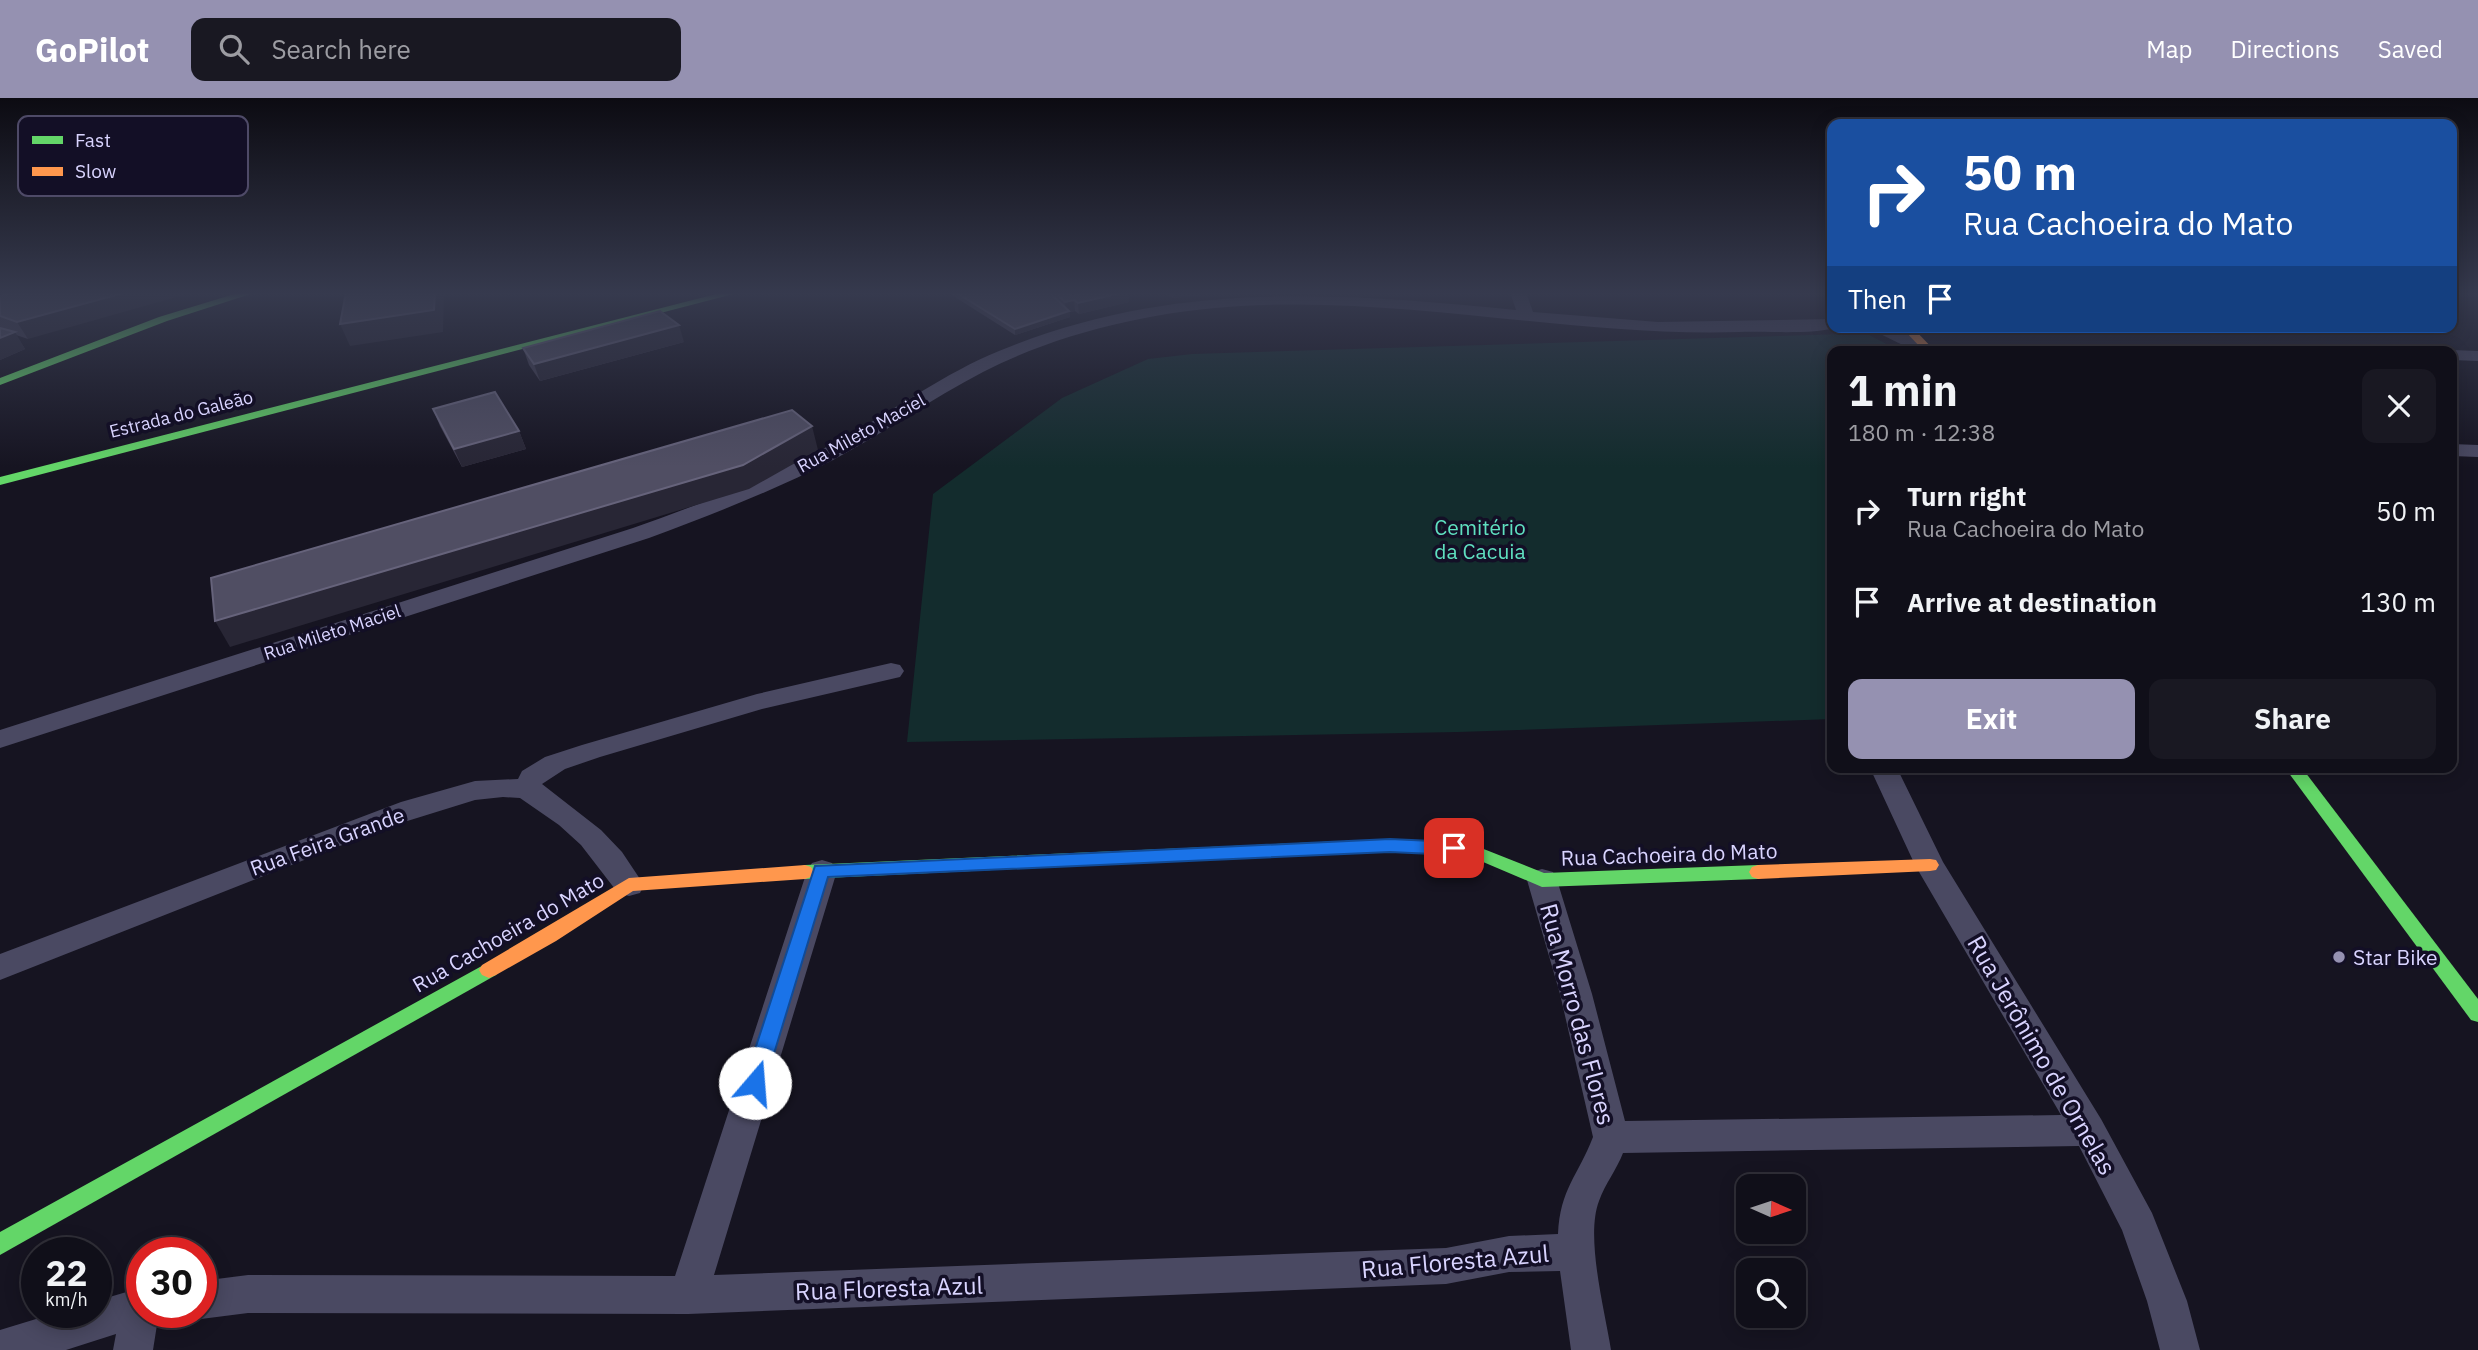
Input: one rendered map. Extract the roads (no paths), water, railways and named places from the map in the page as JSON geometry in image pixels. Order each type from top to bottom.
[{"type":"main road","points":[[0,382],[82,350]]},
{"type":"main road","name":"Estrada do Galeão","points":[[83,459],[508,350]]},
{"type":"main road","points":[[0,471],[83,459]]},
{"type":"main road","points":[[0,481],[83,459]]},
{"type":"main road","points":[[2297,773],[2478,1014]]},
{"type":"main road","name":"Rua Cachoeira do Mato","points":[[0,1244],[549,936],[629,885],[821,871],[1390,845],[1471,850],[1542,880],[1930,865]]},
{"type":"street","name":"Rua Mileto Maciel","points":[[0,739],[641,533],[731,501],[853,441],[956,379],[1018,350]]},
{"type":"street","points":[[2457,355],[2478,356]]},
{"type":"street","points":[[2457,450],[2478,452]]},
{"type":"street","points":[[629,885],[615,863],[586,831],[526,789],[532,778],[555,763],[590,751],[757,702],[891,671]]},
{"type":"street","name":"Rua Jerônimo de Ornelas","points":[[1885,773],[1930,865],[2089,1130],[2139,1225],[2167,1301],[2180,1350]]},
{"type":"street","name":"Rua Feira Grande","points":[[0,967],[105,923],[427,804],[491,787],[526,789]]},
{"type":"street","points":[[688,1295],[821,871]]},
{"type":"street","name":"Rua Morro das Flores","points":[[1542,880],[1576,994],[1611,1137],[1600,1166],[1581,1197],[1576,1252],[1591,1350]]},
{"type":"street","points":[[1611,1137],[2089,1130]]},
{"type":"street","name":"Rua Floresta Azul","points":[[217,1298],[248,1294],[688,1295],[1446,1266],[1509,1254],[1576,1252]]},
{"type":"street","points":[[1,1350],[126,1312]]},
{"type":"street","points":[[133,1350],[137,1328]]},
{"type":"place","name":"Star Bike","points":[[2339,957]]},
{"type":"park label","name":"Cemitério da Cacuia","points":[[1480,539]]}]
